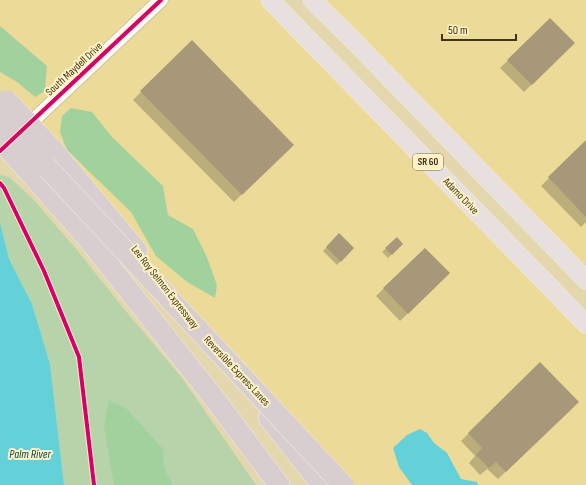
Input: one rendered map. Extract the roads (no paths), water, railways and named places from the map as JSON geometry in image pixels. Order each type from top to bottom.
[{"type":"highway","name":"Lee Roy Selmon Expressway","points":[[2,104],[51,148],[124,236],[322,485]]},
{"type":"highway","name":"Reversible Express Lanes","points":[[2,104],[343,485]]},
{"type":"highway","points":[[0,140],[89,240],[217,402],[279,485]]},
{"type":"main road","name":"Adamo Drive","points":[[270,0],[586,324]]},
{"type":"main road","name":"SR 60","points":[[312,0],[347,34],[586,280]]},
{"type":"main road","points":[[438,172],[459,151]]},
{"type":"street","name":"South Maydell Drive","points":[[0,151],[161,0]]},
{"type":"water","name":"Palm River","points":[[0,222],[9,259],[32,304],[50,364],[64,485],[0,485]]},
{"type":"water","points":[[420,429],[427,433],[434,443],[447,453],[461,479],[477,482],[478,485],[412,485],[399,467],[393,448],[407,435]]}]
